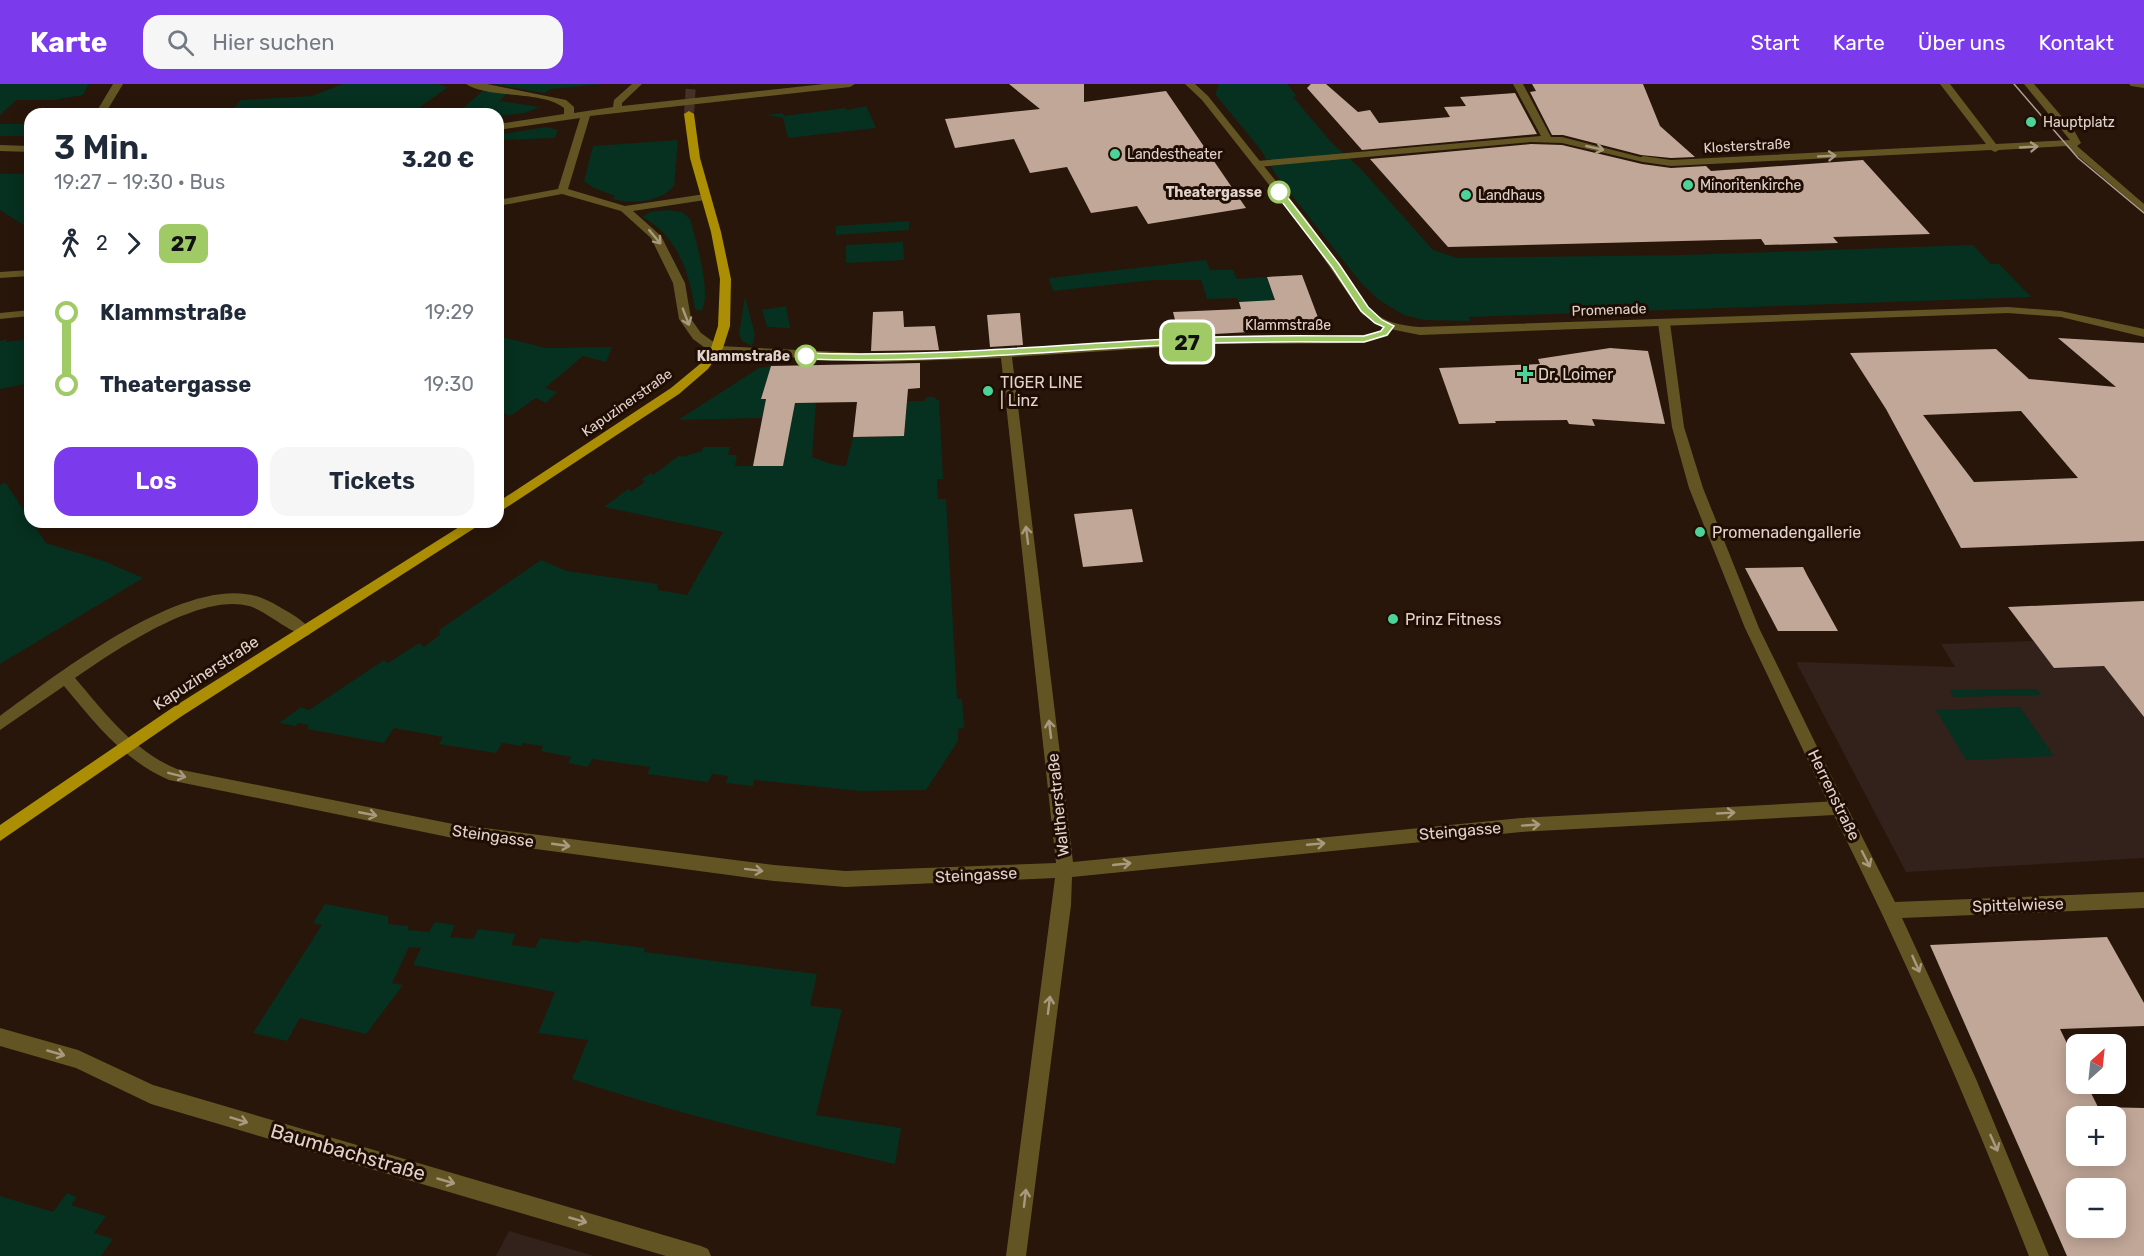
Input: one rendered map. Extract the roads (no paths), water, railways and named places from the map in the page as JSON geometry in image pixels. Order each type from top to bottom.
[{"type":"main road","name":"Kapuzinerstraße","points":[[504,504],[675,391],[700,370],[716,350],[726,306],[724,269],[692,147],[689,114]]},
{"type":"main road","name":"Kapuzinerstraße","points":[[0,834],[177,712],[467,528]]},
{"type":"street","points":[[104,108],[118,84]]},
{"type":"street","points":[[471,84],[556,100],[569,107],[569,115]]},
{"type":"street","points":[[618,109],[617,102],[637,84]]},
{"type":"street","points":[[504,126],[618,109],[850,84]]},
{"type":"street","name":"Promenade","points":[[1190,84],[1205,98],[1336,265],[1364,309],[1378,321],[1389,326],[1420,331],[2035,310],[2090,319],[2144,333]]},
{"type":"street","points":[[1257,164],[1547,139],[1518,84]]},
{"type":"street","points":[[1945,84],[1995,149],[2076,143],[2076,140],[2029,84]]},
{"type":"street","points":[[2134,84],[2144,85]]},
{"type":"street","points":[[562,191],[586,113]]},
{"type":"street","name":"Klosterstraße","points":[[1547,139],[1562,140],[1643,159],[1671,163],[1995,149]]},
{"type":"street","points":[[2070,145],[2144,209]]},
{"type":"street","points":[[0,148],[24,149]]},
{"type":"street","points":[[504,202],[562,191],[625,209],[705,197]]},
{"type":"street","points":[[625,209],[656,236],[679,283],[685,319],[697,336],[716,350]]},
{"type":"street","points":[[0,275],[24,273]]},
{"type":"street","points":[[0,316],[24,314]]},
{"type":"street","name":"Herrenstraße","points":[[1664,323],[1678,427],[1696,488],[1752,628],[1892,910],[2007,1173],[2039,1256]]},
{"type":"street","name":"Klammstraße","points":[[716,350],[880,358],[1006,354],[1214,340],[1364,339],[1384,333],[1389,326]]},
{"type":"street","name":"Waltherstraße","points":[[1006,354],[1064,840],[1060,917],[1016,1256]]},
{"type":"street","points":[[0,724],[121,640],[184,610],[232,599],[253,601],[282,615],[304,631]]},
{"type":"street","points":[[65,677],[127,746]]},
{"type":"street","name":"Steingasse","points":[[127,746],[152,766],[175,775],[453,831],[774,873],[845,879],[1064,870],[1521,825],[1839,807]]},
{"type":"street","name":"Spittelwiese","points":[[1892,910],[2144,900]]},
{"type":"street","name":"Baumbachstraße","points":[[0,1037],[78,1059],[151,1094],[701,1256]]},
{"type":"tunnel","points":[[689,114],[691,84]]},
{"type":"tram line","points":[[2014,84],[2078,158],[2144,213]]},
{"type":"place","name":"Hauptplatz","points":[[2031,122]]},
{"type":"place","name":"Landestheater","points":[[1115,154]]},
{"type":"place","name":"Minoritenkirche","points":[[1688,185]]},
{"type":"place","name":"Theatergasse","points":[[1279,192]]},
{"type":"place","name":"Landhaus","points":[[1466,195]]},
{"type":"place","name":"Klammstraße","points":[[806,356]]},
{"type":"place","name":"Dr. Loimer","points":[[1525,374]]},
{"type":"place","name":"TIGER LINE | Linz","points":[[988,391]]},
{"type":"place","name":"Promenadengallerie","points":[[1700,532]]},
{"type":"place","name":"Prinz Fitness","points":[[1393,619]]}]
